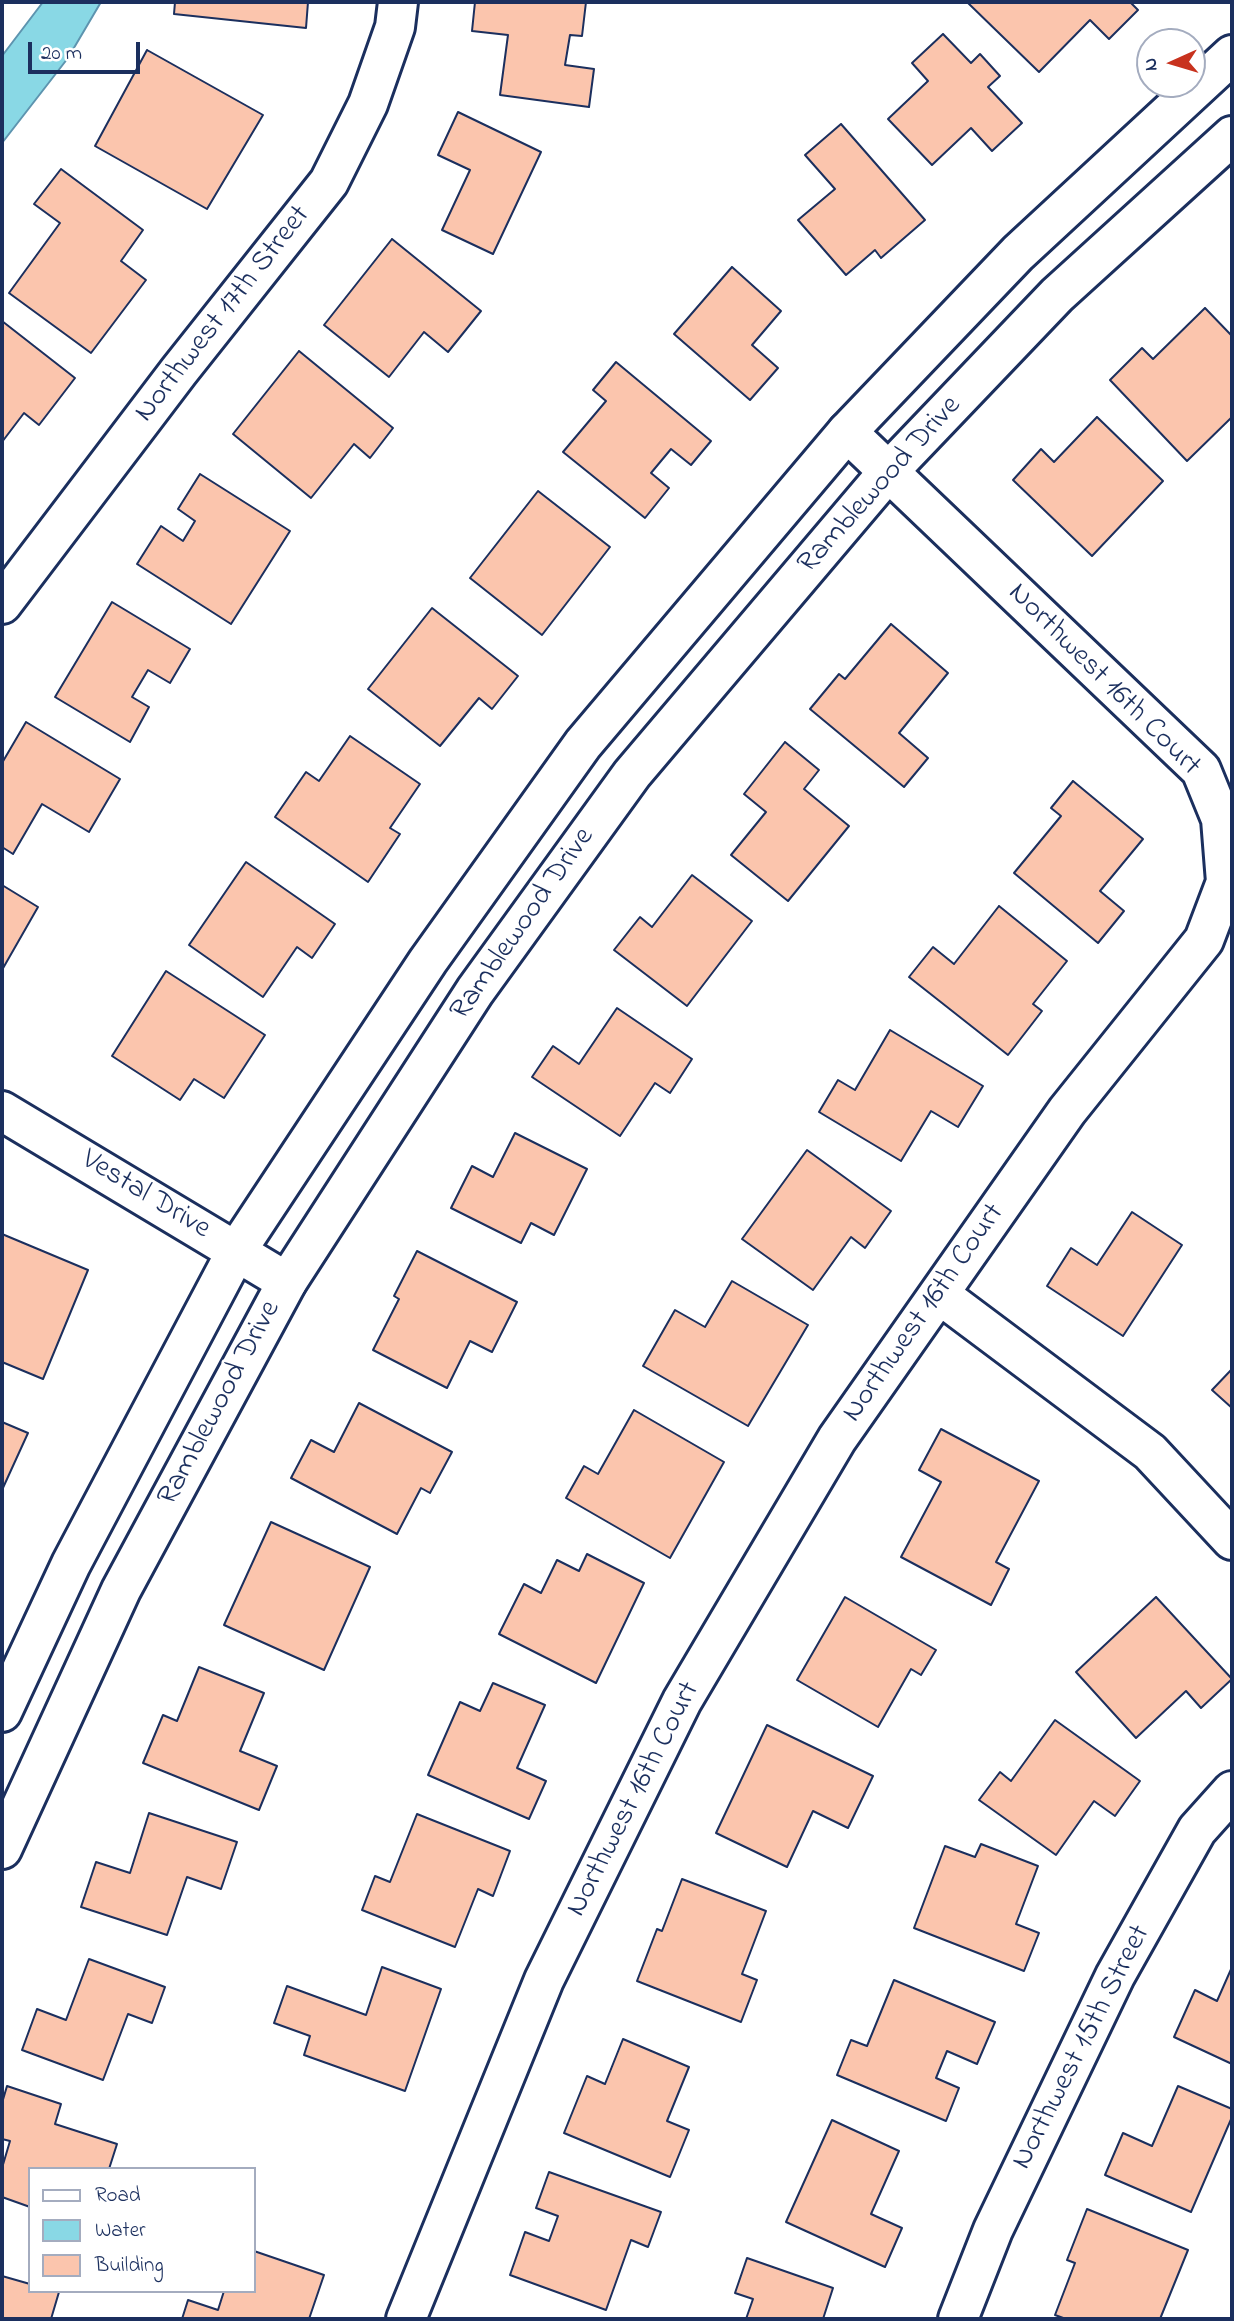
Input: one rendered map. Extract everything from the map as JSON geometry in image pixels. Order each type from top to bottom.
[{"type":"street","name":"Northwest 17th Street","points":[[2,604],[178,371],[329,182],[368,104],[395,27],[398,2]]},
{"type":"street","name":"Ramblewood Drive","points":[[2,1712],[71,1564],[237,1250],[428,961],[583,744],[847,432],[1018,253],[1232,55]]},
{"type":"street","name":"Ramblewood Drive","points":[[2,1849],[121,1590],[287,1282],[475,991],[632,774],[888,472],[1057,295],[1232,136]]},
{"type":"street","name":"Northwest 16th Court","points":[[407,2319],[544,1980],[682,1701],[836,1439],[1067,1111],[1205,940],[1226,882],[1221,819],[1201,770],[847,432]]},
{"type":"street","name":"Vestal Drive","points":[[2,1111],[287,1282]]},
{"type":"street","points":[[939,1294],[1150,1452],[1232,1540]]},
{"type":"street","name":"Northwest 15th Street","points":[[958,2319],[993,2230],[1115,1976],[1197,1830],[1232,1791]]},
{"type":"water","points":[[43,2],[101,2],[68,58],[2,143],[2,56]]},
{"type":"building","points":[[175,2],[308,2],[306,28],[174,14]]},
{"type":"building","points":[[475,2],[586,2],[582,36],[570,35],[565,65],[594,69],[589,107],[500,95],[508,35],[472,31]]},
{"type":"building","points":[[967,2],[1130,2],[1138,10],[1109,39],[1090,20],[1039,72]]},
{"type":"building","points":[[943,34],[971,63],[980,54],[1000,76],[988,87],[1022,123],[992,151],[971,128],[932,165],[888,119],[928,81],[912,63]]},
{"type":"building","points":[[147,50],[263,115],[207,209],[95,146]]},
{"type":"building","points":[[458,112],[541,152],[493,254],[442,230],[470,170],[438,155]]},
{"type":"building","points":[[841,124],[925,220],[881,258],[875,250],[846,275],[798,220],[835,189],[805,155]]},
{"type":"building","points":[[61,169],[143,230],[121,261],[146,280],[91,353],[9,293],[60,223],[34,204]]},
{"type":"building","points":[[392,239],[481,311],[448,352],[424,332],[389,377],[324,325]]},
{"type":"building","points":[[732,267],[781,311],[752,345],[778,368],[750,400],[674,334]]},
{"type":"building","points":[[1205,308],[1232,336],[1232,417],[1187,461],[1110,380],[1142,348],[1153,359]]},
{"type":"building","points":[[2,321],[75,378],[39,425],[24,413],[2,442]]},
{"type":"building","points":[[299,351],[393,428],[370,458],[354,444],[311,498],[233,434]]},
{"type":"building","points":[[616,362],[711,441],[691,465],[671,449],[651,473],[669,488],[645,518],[563,452],[606,401],[593,390]]},
{"type":"building","points":[[1097,417],[1163,481],[1092,556],[1013,480],[1041,449],[1054,462]]},
{"type":"building","points":[[200,474],[290,531],[231,624],[137,564],[161,526],[183,541],[195,521],[178,509]]},
{"type":"building","points":[[538,491],[610,547],[542,635],[470,578]]},
{"type":"building","points":[[112,602],[190,649],[170,683],[148,670],[132,697],[149,707],[130,742],[55,697]]},
{"type":"building","points":[[432,608],[518,676],[492,709],[479,698],[440,746],[368,689]]},
{"type":"building","points":[[891,624],[948,673],[899,733],[928,758],[904,787],[810,709],[839,674],[845,679]]},
{"type":"building","points":[[26,722],[120,779],[89,832],[42,804],[13,854],[2,847],[2,763]]},
{"type":"building","points":[[350,736],[420,784],[390,828],[400,834],[368,882],[275,817],[306,772],[319,781]]},
{"type":"building","points":[[785,742],[819,770],[804,789],[849,826],[788,901],[731,855],[766,812],[744,794]]},
{"type":"building","points":[[1073,781],[1143,839],[1100,891],[1124,911],[1098,943],[1014,873],[1061,816],[1051,808]]},
{"type":"building","points":[[246,862],[335,924],[312,958],[297,947],[263,997],[189,945]]},
{"type":"building","points":[[692,875],[752,921],[687,1006],[614,950],[640,917],[652,927]]},
{"type":"building","points":[[2,885],[38,907],[2,970]]},
{"type":"building","points":[[999,906],[1067,961],[1033,1004],[1042,1011],[1008,1055],[909,977],[933,947],[954,964]]},
{"type":"building","points":[[166,971],[265,1035],[224,1098],[194,1079],[180,1100],[112,1056]]},
{"type":"building","points":[[617,1008],[692,1059],[670,1093],[655,1083],[620,1136],[532,1077],[553,1046],[579,1064]]},
{"type":"building","points":[[890,1030],[983,1086],[958,1127],[931,1111],[901,1161],[819,1112],[838,1080],[855,1090]]},
{"type":"building","points":[[515,1133],[587,1169],[554,1235],[531,1223],[521,1243],[451,1208],[472,1166],[493,1177]]},
{"type":"building","points":[[807,1150],[891,1211],[865,1248],[851,1237],[813,1290],[742,1239]]},
{"type":"building","points":[[1132,1212],[1182,1245],[1123,1336],[1047,1286],[1071,1248],[1097,1265]]},
{"type":"building","points":[[2,1234],[88,1270],[43,1379],[2,1362]]},
{"type":"building","points":[[417,1251],[517,1302],[492,1352],[470,1341],[447,1388],[373,1350],[399,1299],[394,1296]]},
{"type":"building","points":[[732,1281],[808,1325],[748,1426],[643,1366],[675,1310],[705,1327]]},
{"type":"building","points":[[1232,1369],[1232,1408],[1212,1390]]},
{"type":"building","points":[[359,1403],[452,1452],[430,1493],[421,1488],[397,1534],[291,1478],[311,1440],[334,1452]]},
{"type":"building","points":[[634,1410],[724,1462],[670,1558],[566,1498],[584,1466],[598,1474]]},
{"type":"building","points":[[2,1422],[28,1433],[2,1490]]},
{"type":"building","points":[[941,1429],[1039,1481],[996,1562],[1009,1569],[991,1605],[901,1557],[941,1482],[919,1470]]},
{"type":"building","points":[[271,1522],[370,1567],[324,1670],[224,1625]]},
{"type":"building","points":[[587,1554],[644,1583],[596,1683],[499,1634],[524,1584],[541,1593],[557,1560],[579,1571]]},
{"type":"building","points":[[845,1597],[936,1650],[921,1675],[911,1669],[878,1727],[797,1680]]},
{"type":"building","points":[[1156,1597],[1232,1679],[1201,1708],[1186,1691],[1136,1738],[1076,1672]]},
{"type":"building","points":[[199,1667],[264,1693],[240,1751],[277,1766],[259,1810],[143,1763],[163,1715],[177,1721]]},
{"type":"building","points":[[493,1683],[545,1705],[517,1768],[546,1781],[529,1819],[428,1775],[460,1702],[480,1711]]},
{"type":"building","points":[[1055,1720],[1140,1781],[1115,1816],[1094,1801],[1056,1855],[979,1800],[1000,1772],[1011,1781]]},
{"type":"building","points":[[767,1725],[873,1776],[848,1828],[813,1811],[787,1867],[716,1833]]},
{"type":"building","points":[[149,1813],[237,1842],[221,1889],[187,1877],[167,1935],[81,1907],[96,1862],[130,1873]]},
{"type":"building","points":[[417,1814],[510,1851],[493,1896],[478,1889],[455,1947],[362,1910],[375,1876],[390,1882]]},
{"type":"building","points":[[981,1844],[1038,1866],[1016,1924],[1039,1933],[1024,1971],[914,1928],[945,1846],[975,1857]]},
{"type":"building","points":[[682,1879],[766,1911],[742,1974],[757,1980],[741,2022],[637,1981],[657,1929],[662,1931]]},
{"type":"building","points":[[89,1959],[165,1987],[152,2023],[128,2014],[103,2080],[22,2050],[37,2009],[66,2020]]},
{"type":"building","points":[[382,1967],[441,1989],[405,2091],[304,2055],[310,2036],[274,2023],[287,1986],[366,2015]]},
{"type":"building","points":[[1232,1967],[1232,2064],[1174,2037],[1195,1990],[1217,2001]]},
{"type":"building","points":[[894,1980],[995,2022],[977,2064],[947,2051],[936,2078],[959,2088],[946,2121],[837,2075],[851,2040],[867,2046]]},
{"type":"building","points":[[623,2039],[689,2067],[667,2121],[689,2130],[670,2177],[564,2133],[587,2076],[605,2084]]},
{"type":"building","points":[[7,2086],[61,2104],[55,2124],[117,2144],[110,2167],[28,2167],[28,2206],[2,2197],[2,2168],[10,2141],[2,2139],[2,2103]]},
{"type":"building","points":[[1178,2086],[1232,2109],[1232,2117],[1191,2212],[1105,2175],[1123,2133],[1152,2146]]},
{"type":"building","points":[[832,2120],[899,2151],[871,2214],[902,2228],[885,2267],[786,2222]]},
{"type":"building","points":[[549,2172],[661,2212],[648,2247],[631,2240],[606,2310],[510,2275],[525,2232],[549,2241],[558,2216],[536,2208]]},
{"type":"building","points":[[1087,2209],[1188,2250],[1160,2319],[1066,2319],[1055,2315],[1075,2263],[1067,2260]]},
{"type":"building","points":[[256,2252],[324,2275],[309,2319],[182,2319],[188,2300],[218,2310],[223,2293],[256,2293]]},
{"type":"building","points":[[747,2258],[833,2288],[823,2319],[746,2319],[753,2299],[735,2293]]},
{"type":"building","points":[[2,2276],[28,2283],[28,2293],[59,2293],[51,2319],[2,2319]]}]
